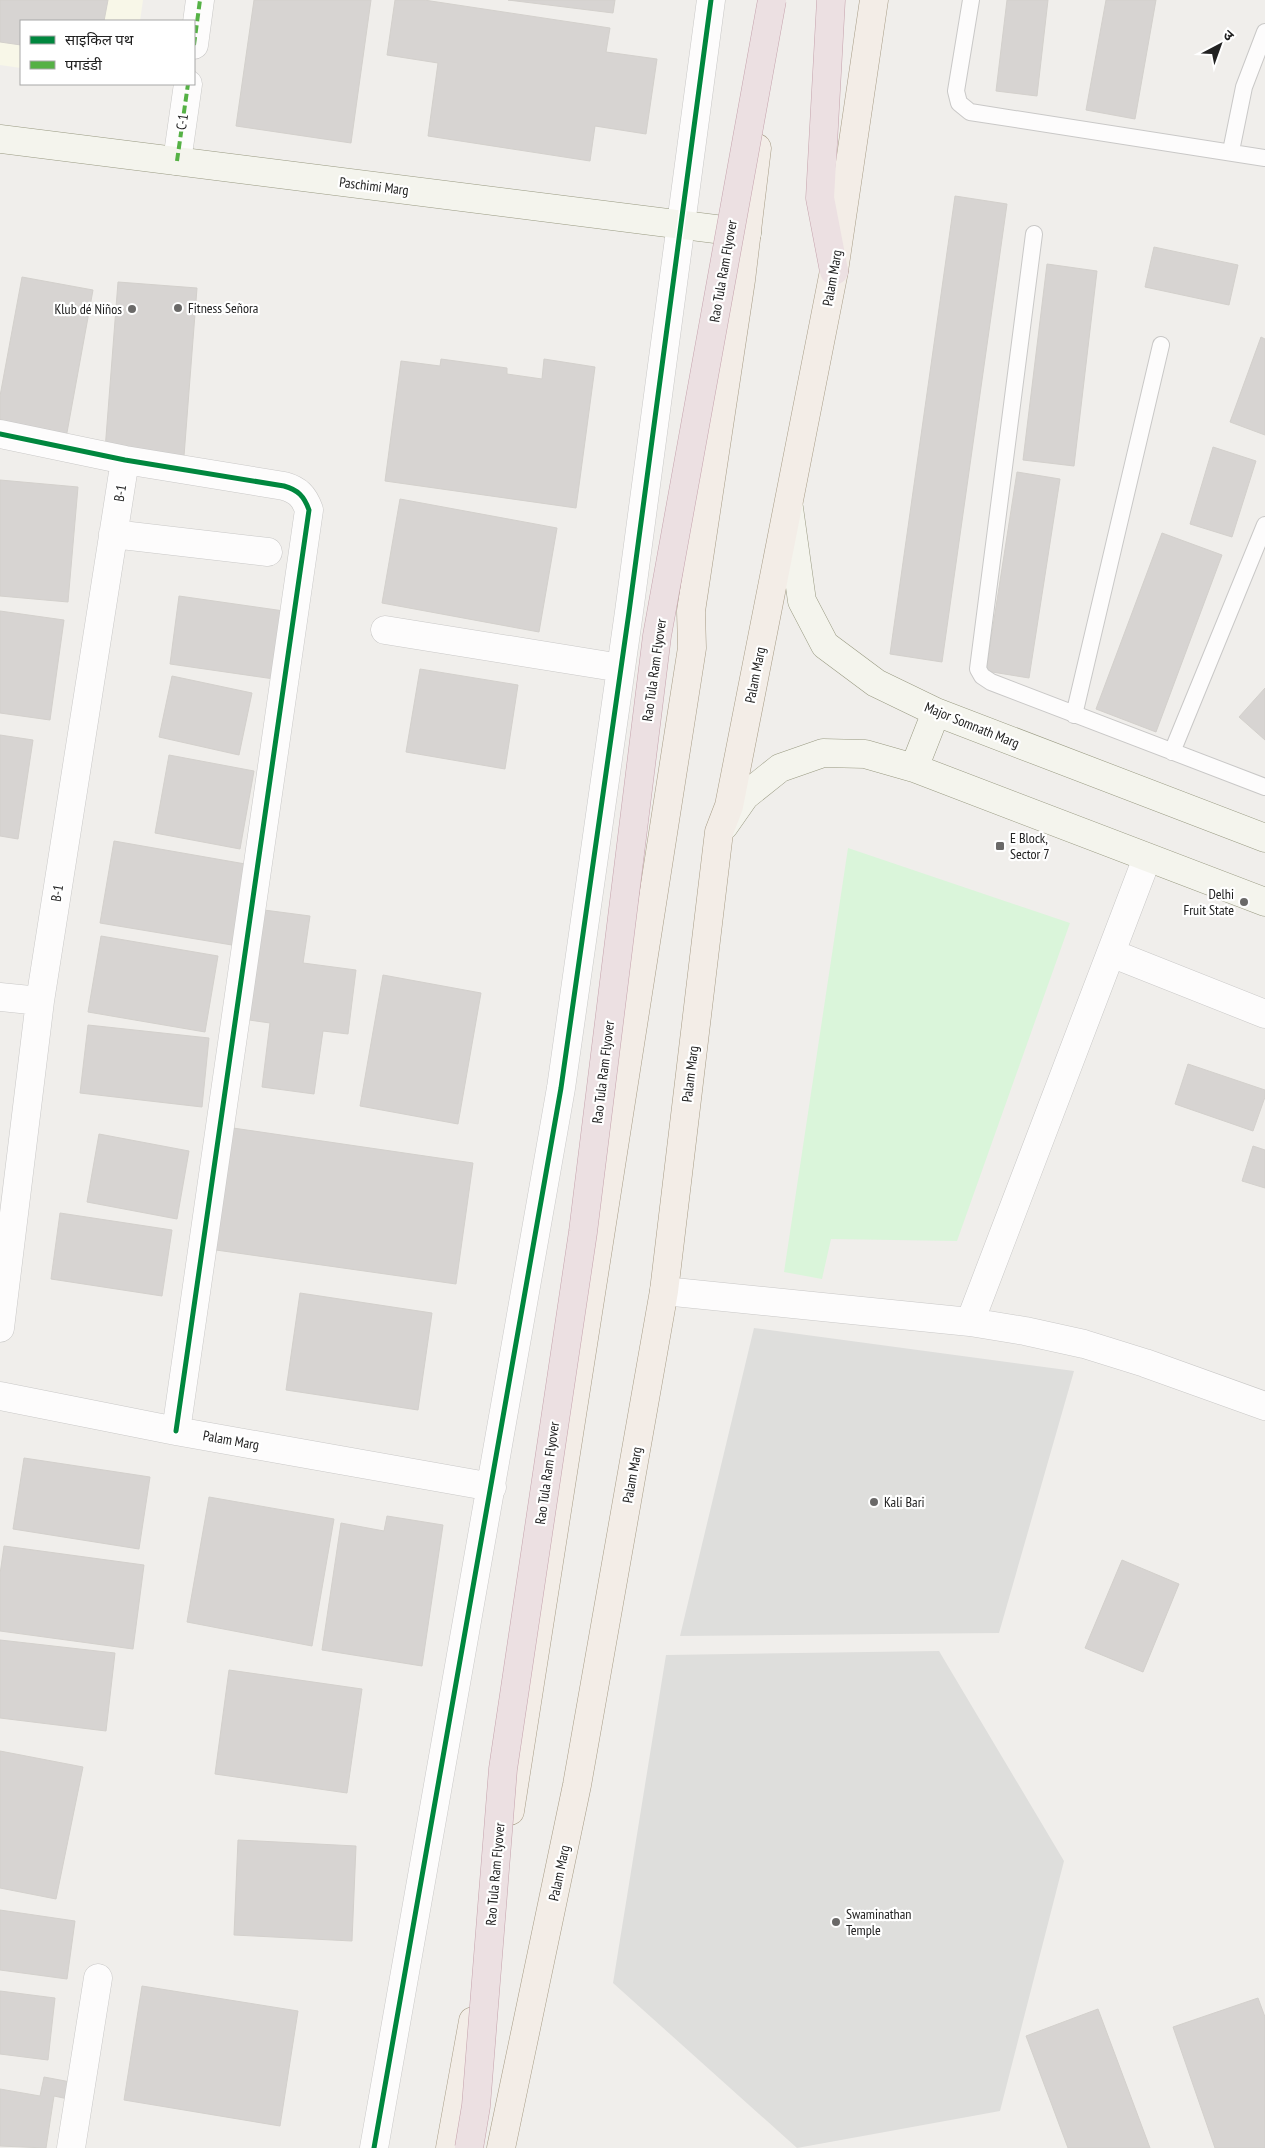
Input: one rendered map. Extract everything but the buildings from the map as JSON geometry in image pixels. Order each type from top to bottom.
[{"type":"highway","name":"Rao Tula Ram Flyover","points":[[469,2148],[476,2106],[503,1769],[583,1232],[657,636],[773,0]]},
{"type":"highway","points":[[830,12],[820,198],[834,271]]},
{"type":"main road","points":[[450,2148],[512,1800],[692,648],[691,611],[747,233],[773,0]]},
{"type":"main road","name":"Palam Marg","points":[[501,2148],[577,1785],[664,1290],[720,832],[729,806],[834,271],[874,0]]},
{"type":"street","points":[[195,38],[200,0]]},
{"type":"street","points":[[374,2148],[561,1088],[621,668],[711,0]]},
{"type":"street","name":"C-1","points":[[176,161],[188,85]]},
{"type":"street","name":"Paschimi Marg","points":[[0,140],[747,233]]},
{"type":"street","points":[[0,434],[125,460],[295,489],[305,499],[309,510],[176,1430]]},
{"type":"street","name":"B-1","points":[[0,1328],[40,1001],[125,460]]},
{"type":"street","name":"Major Somnath Marg","points":[[789,506],[802,601],[826,645],[876,683],[936,712],[1265,838]]},
{"type":"street","points":[[113,534],[268,552]]},
{"type":"street","points":[[385,630],[621,668]]},
{"type":"street","points":[[914,768],[936,712]]},
{"type":"street","points":[[720,832],[745,796],[780,768],[823,753],[865,754],[914,768],[1265,902]]},
{"type":"street","points":[[970,1322],[1147,858]]},
{"type":"street","points":[[1111,953],[1265,1014]]},
{"type":"street","points":[[0,996],[40,1001]]},
{"type":"street","points":[[664,1290],[970,1322],[1084,1344],[1145,1363],[1265,1406]]},
{"type":"street","name":"Palam Marg","points":[[0,1396],[492,1487]]},
{"type":"street","points":[[71,2148],[98,1978]]},
{"type":"lane","points":[[971,0],[956,91],[959,103],[970,112],[1265,158]]},
{"type":"lane","points":[[1231,152],[1244,87],[1265,32]]},
{"type":"lane","points":[[1034,234],[978,662],[982,676],[991,682],[1074,715],[1265,788]]},
{"type":"lane","points":[[1074,715],[1161,345]]},
{"type":"lane","points":[[1172,752],[1265,525]]},
{"type":"shaded area","points":[[0,0],[143,0],[140,20],[20,20],[20,68],[0,65]]},
{"type":"shaded area","name":"Kali Bari","points":[[754,1328],[1074,1371],[999,1633],[680,1636]]},
{"type":"shaded area","name":"Swaminathan Temple","points":[[939,1651],[1064,1861],[1000,2111],[797,2148],[613,1983],[666,1655]]},
{"type":"green space","points":[[848,848],[1070,923],[957,1241],[831,1239],[822,1279],[784,1272]]},
{"type":"marked path","points":[[195,38],[200,0]]},
{"type":"marked path","points":[[177,161],[188,85]]},
{"type":"cycle path","points":[[374,2148],[561,1088],[629,612],[711,0]]},
{"type":"cycle path","points":[[0,434],[125,460],[284,486],[300,494],[309,510],[176,1431]]},
{"type":"place","name":"Fitness Señora","points":[[178,308]]},
{"type":"place","name":"Klub dé Niños","points":[[132,309]]},
{"type":"place","name":"E Block, Sector 7","points":[[1000,846]]},
{"type":"place","name":"Delhi Fruit State","points":[[1244,902]]},
{"type":"place","name":"Kali Bari","points":[[874,1502]]},
{"type":"place","name":"Swaminathan Temple","points":[[836,1922]]}]
